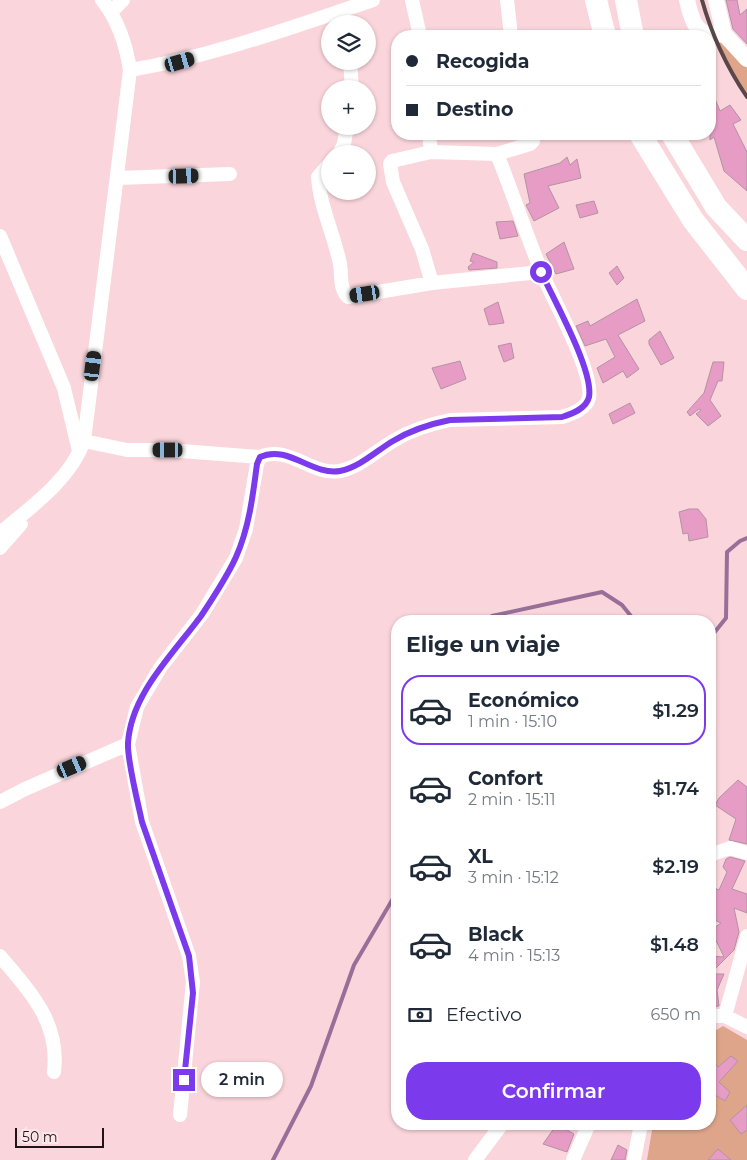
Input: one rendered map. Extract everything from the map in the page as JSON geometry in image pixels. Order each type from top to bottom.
[{"type":"highway","points":[[596,0],[604,30]]},
{"type":"highway","points":[[626,0],[632,30]]},
{"type":"highway","points":[[644,140],[693,220],[747,289]]},
{"type":"highway","points":[[676,140],[716,207],[747,240]]},
{"type":"street","points":[[0,548],[42,499],[82,447],[130,70],[124,40],[111,12],[102,0]]},
{"type":"street","points":[[111,12],[123,0]]},
{"type":"street","points":[[346,15],[373,0]]},
{"type":"street","points":[[412,0],[419,30]]},
{"type":"street","points":[[507,0],[510,30]]},
{"type":"street","points":[[687,0],[693,23],[701,30]]},
{"type":"street","points":[[716,0],[724,34],[747,59]]},
{"type":"street","points":[[130,70],[180,62],[321,23]]},
{"type":"street","points":[[716,35],[724,34]]},
{"type":"street","points":[[430,140],[431,152]]},
{"type":"street","points":[[432,283],[422,249],[408,221],[390,171],[392,161],[431,152],[497,154],[530,144],[533,140]]},
{"type":"street","points":[[82,447],[168,450],[260,457],[281,454],[320,469],[338,471],[351,468],[393,441],[433,423],[450,420],[572,414],[583,407],[589,399],[589,387],[584,366],[541,272],[497,154]]},
{"type":"street","points":[[116,178],[230,174]]},
{"type":"street","points":[[321,174],[318,177],[319,196],[340,265],[343,292],[348,297],[432,283],[541,272]]},
{"type":"street","points":[[0,236],[64,388],[82,447]]},
{"type":"street","points":[[180,1115],[193,982],[189,956],[142,822],[128,744],[137,707],[160,668],[202,614],[236,558],[246,529],[257,464],[260,457]]},
{"type":"street","points":[[0,533],[42,499]]},
{"type":"street","points":[[0,802],[33,785],[128,744]]},
{"type":"street","points":[[716,853],[730,848],[747,853]]},
{"type":"street","points":[[716,1021],[725,1016],[747,936]]},
{"type":"street","points":[[0,956],[30,992],[53,1034],[56,1055],[54,1072]]},
{"type":"street","points":[[716,1016],[725,1016],[747,1027]]},
{"type":"street","points":[[476,1160],[498,1130]]},
{"type":"street","points":[[573,1160],[586,1130]]},
{"type":"street","points":[[634,1160],[640,1130]]},
{"type":"shaded area","points":[[717,42],[725,43],[747,68],[747,95],[734,75]]},
{"type":"shaded area","points":[[723,1026],[747,1040],[747,1160],[647,1160],[652,1130],[716,1130],[716,1030]]},
{"type":"building","points":[[726,0],[737,0],[740,15],[747,9],[747,44],[733,29]]},
{"type":"building","points":[[716,101],[720,111],[730,105],[741,120],[733,124],[747,152],[747,191],[724,171],[715,140]]},
{"type":"building","points":[[567,157],[570,165],[577,159],[581,178],[548,186],[559,208],[534,221],[526,205],[530,203],[524,174],[560,163]]},
{"type":"building","points":[[594,201],[598,213],[580,218],[576,205]]},
{"type":"building","points":[[513,221],[518,236],[500,239],[496,222]]},
{"type":"building","points":[[564,242],[574,269],[556,274],[546,254]]},
{"type":"building","points":[[473,253],[497,262],[497,268],[469,270],[468,267],[474,262],[470,261]]},
{"type":"building","points":[[617,266],[624,278],[617,285],[609,273]]},
{"type":"building","points":[[637,299],[645,321],[618,335],[639,369],[627,378],[623,371],[603,383],[597,368],[615,357],[606,339],[585,346],[576,326],[588,321],[590,326]]},
{"type":"building","points":[[498,302],[504,323],[489,325],[484,309]]},
{"type":"building","points":[[660,331],[674,358],[661,365],[649,344],[649,340]]},
{"type":"building","points":[[511,343],[514,358],[504,362],[498,346]]},
{"type":"building","points":[[460,361],[466,379],[441,389],[432,368]]},
{"type":"building","points":[[713,362],[724,362],[722,381],[718,381],[710,400],[721,416],[708,426],[696,414],[701,410],[699,409],[690,416],[687,412],[704,393]]},
{"type":"building","points":[[630,403],[635,413],[613,424],[609,414]]},
{"type":"building","points":[[698,509],[706,519],[708,537],[689,541],[688,533],[683,534],[679,512]]},
{"type":"building","points":[[738,780],[747,787],[747,844],[729,840],[736,819],[716,806],[719,798]]},
{"type":"building","points":[[730,857],[745,861],[732,889],[747,894],[747,913],[734,908],[739,932],[734,950],[716,968],[716,956],[724,957],[716,940],[716,926],[721,923],[716,921],[716,889],[719,890],[727,872],[723,867],[726,859]]},
{"type":"building","points":[[716,974],[724,974],[717,990],[719,1006],[716,1006]]},
{"type":"building","points":[[731,1056],[738,1061],[719,1082],[730,1092],[725,1101],[716,1096],[716,1064],[718,1067]]},
{"type":"building","points":[[747,1105],[747,1130],[741,1134],[730,1120]]},
{"type":"building","points":[[553,1130],[567,1130],[574,1134],[567,1152],[543,1144]]},
{"type":"building","points":[[618,1145],[627,1150],[625,1160],[611,1160]]},
{"type":"building","points":[[718,1149],[731,1160],[708,1160]]},
{"type":"waterway","points":[[716,630],[726,618],[727,552],[740,541],[747,538]]},
{"type":"waterway","points":[[497,615],[602,592],[622,605],[630,615]]},
{"type":"waterway","points":[[273,1160],[311,1086],[354,965],[391,902]]},
{"type":"railway","points":[[702,0],[712,30]]},
{"type":"railway","points":[[716,40],[747,97]]},
{"type":"route","points":[[184,1080],[193,982],[189,956],[167,887],[142,822],[138,803],[128,744],[137,707],[160,668],[202,614],[236,558],[246,529],[257,464],[260,457],[271,453],[281,454],[320,469],[338,471],[351,468],[393,441],[433,423],[450,420],[539,416],[562,417],[572,414],[583,407],[589,399],[589,387],[584,366],[541,272]]}]
